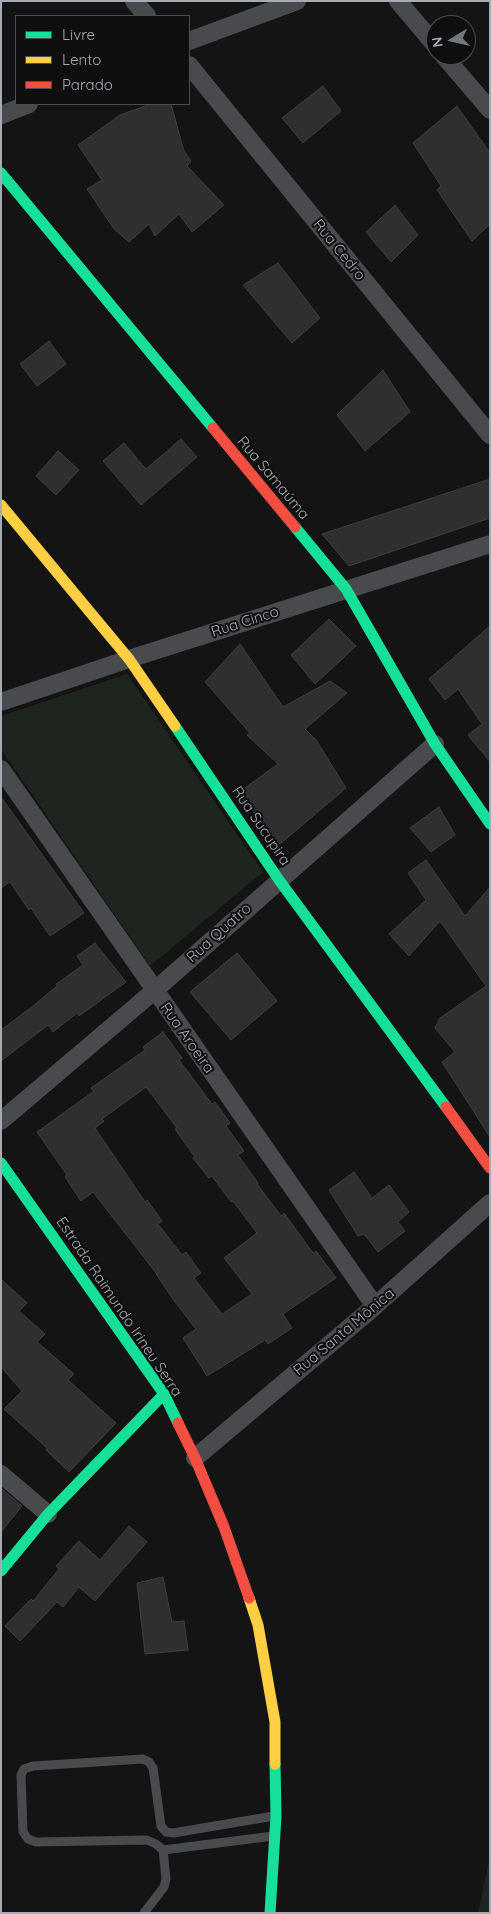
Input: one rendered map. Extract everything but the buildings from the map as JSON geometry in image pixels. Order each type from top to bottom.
[{"type":"street","points":[[134,1],[146,15]]},
{"type":"street","points":[[190,41],[297,1]]},
{"type":"street","points":[[398,1],[426,34]]},
{"type":"street","points":[[452,65],[490,110]]},
{"type":"street","name":"Rua Cedro","points":[[190,66],[490,435]]},
{"type":"street","points":[[1,115],[26,105]]},
{"type":"street","name":"Rua Samaúma","points":[[1,173],[346,589],[435,744],[490,824]]},
{"type":"street","name":"Rua Sucupira","points":[[1,505],[129,659],[279,880],[490,1168]]},
{"type":"street","name":"Rua Cinco","points":[[1,702],[129,659],[490,544]]},
{"type":"street","name":"Rua Quatro","points":[[1,1121],[154,991],[435,744]]},
{"type":"street","name":"Rua Aroeira","points":[[1,769],[375,1306]]},
{"type":"street","name":"Estrada Raimundo Irineu Serra","points":[[1,1162],[164,1394],[195,1458],[224,1527],[258,1625],[275,1722],[276,1835],[270,1913]]},
{"type":"street","name":"Rua Santa Mônica","points":[[195,1458],[375,1306],[490,1203]]},
{"type":"street","points":[[1,1571],[48,1514],[164,1394]]},
{"type":"street","points":[[1,1474],[48,1514]]},
{"type":"lane","points":[[144,1913],[164,1887],[166,1879],[163,1850],[147,1840],[36,1842],[28,1839],[23,1832],[21,1775],[24,1769],[33,1766],[143,1758],[153,1768],[161,1826],[166,1832],[173,1833],[276,1816]]},
{"type":"lane","points":[[163,1850],[276,1835]]},
{"type":"shaded area","points":[[127,674],[263,872],[150,966],[1,749],[1,716]]},
{"type":"shaded area","points":[[490,1857],[490,1913],[478,1913]]},
{"type":"traffic: fast","points":[[1,173],[213,428]]},
{"type":"traffic: fast","points":[[295,527],[346,589],[435,744],[490,824]]},
{"type":"traffic: fast","points":[[175,726],[279,880],[446,1107]]},
{"type":"traffic: fast","points":[[1,1163],[164,1394],[178,1423]]},
{"type":"traffic: fast","points":[[1,1571],[48,1514],[164,1394]]},
{"type":"traffic: fast","points":[[270,1913],[276,1816],[275,1764]]},
{"type":"traffic: slow","points":[[1,505],[129,659],[175,726]]},
{"type":"traffic: slow","points":[[249,1598],[258,1625],[275,1722],[275,1764]]},
{"type":"traffic: jam","points":[[213,428],[295,527]]},
{"type":"traffic: jam","points":[[446,1107],[490,1168]]},
{"type":"traffic: jam","points":[[178,1423],[224,1527],[249,1598]]}]
